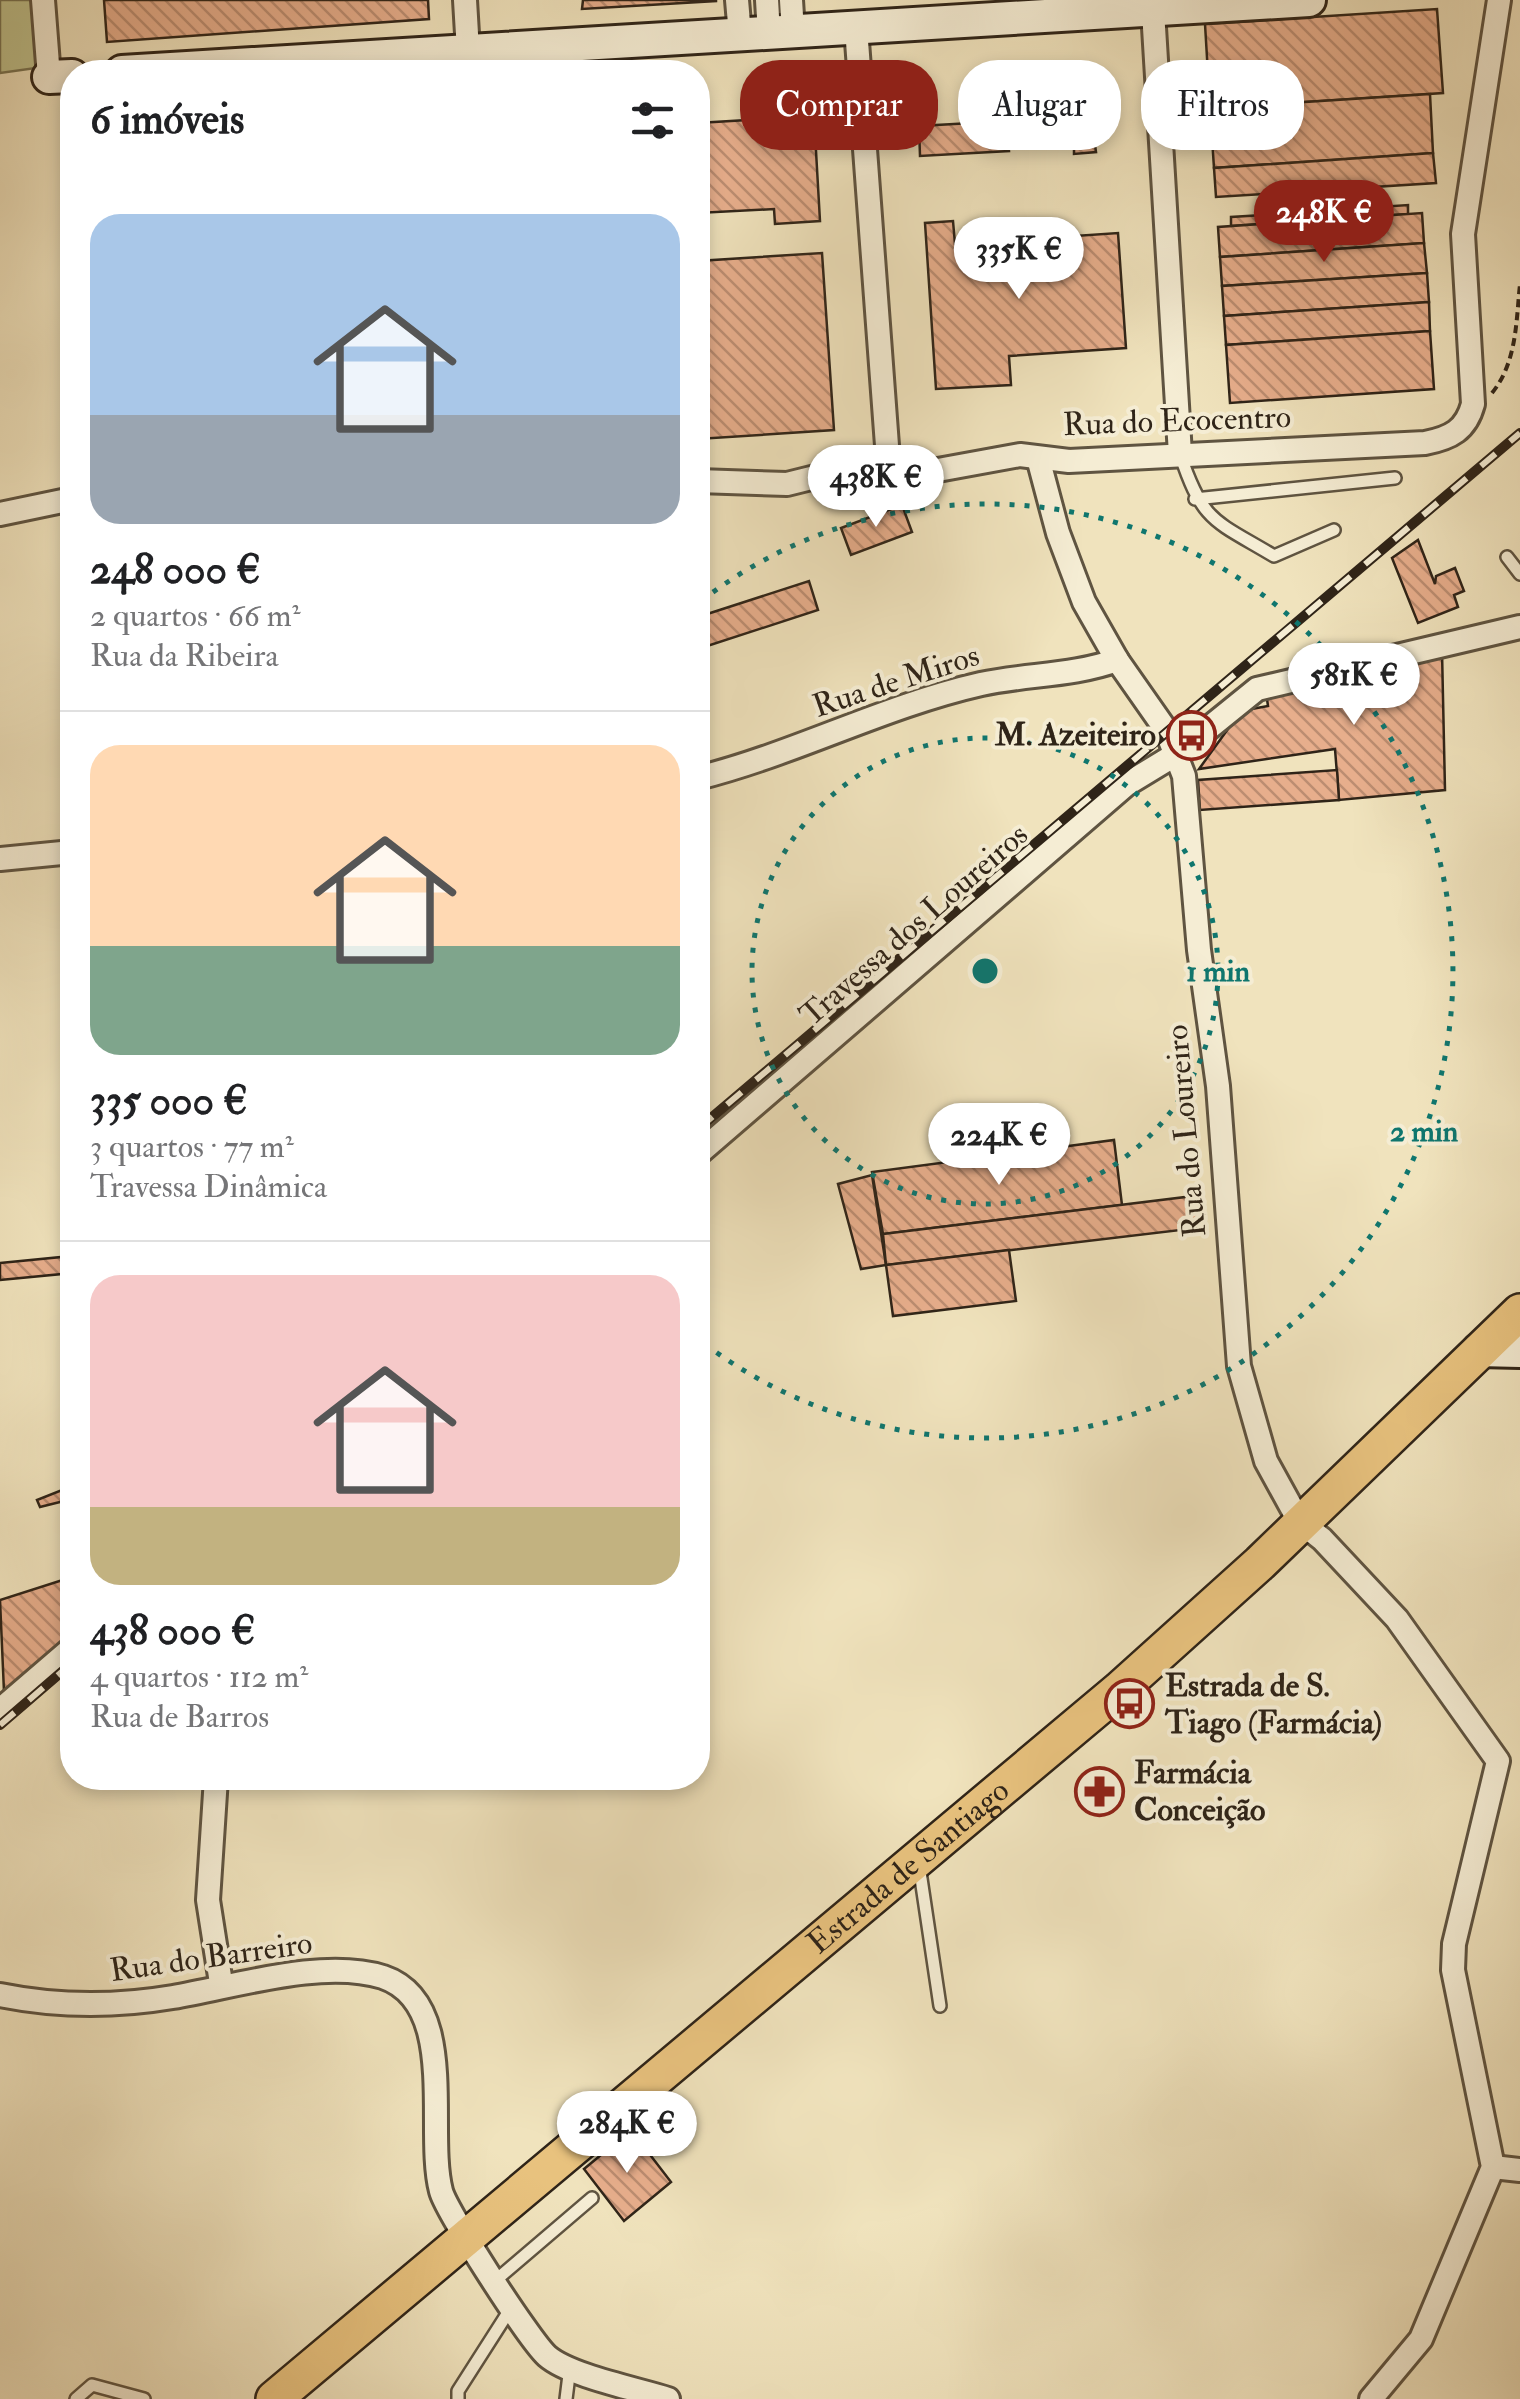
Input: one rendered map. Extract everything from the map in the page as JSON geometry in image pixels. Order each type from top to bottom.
[{"type":"main road","points":[[364,60],[468,51],[564,60],[773,25],[856,28],[1048,8],[1152,11],[1308,0]]},
{"type":"main road","name":"Estrada de Santiago","points":[[274,2399],[1120,1690],[1260,1563],[1299,1521],[1520,1312]]},
{"type":"main road","points":[[1479,1350],[1520,1351]]},
{"type":"street","points":[[43,0],[60,72]]},
{"type":"street","points":[[465,0],[468,51]]},
{"type":"street","points":[[738,0],[773,25]]},
{"type":"street","points":[[766,0],[773,25]]},
{"type":"street","points":[[1468,423],[1473,404],[1463,234],[1499,0]]},
{"type":"street","points":[[1152,11],[1180,454]]},
{"type":"street","points":[[710,481],[787,484],[888,459],[856,28]]},
{"type":"street","name":"Rua do Ecocentro","points":[[888,459],[916,474],[1020,455],[1069,461],[1425,443],[1448,438],[1468,423]]},
{"type":"street","name":"Rua do Loureiro","points":[[1038,458],[1072,572],[1117,660],[1178,752],[1218,1086],[1239,1366],[1266,1461],[1299,1521],[1397,1619],[1509,1765]]},
{"type":"street","points":[[0,514],[60,502]]},
{"type":"street","name":"Travessa dos Loureiros","points":[[710,1144],[1127,784],[1178,752],[1258,689],[1520,627]]},
{"type":"street","name":"Rua de Miros","points":[[710,775],[752,765],[918,702],[982,684],[1091,670],[1117,660]]},
{"type":"street","points":[[0,859],[60,853]]},
{"type":"street","points":[[0,1710],[60,1658]]},
{"type":"street","points":[[1371,2399],[1421,2339],[1494,2168],[1452,1970],[1454,1944],[1509,1765]]},
{"type":"street","points":[[215,1790],[208,1900],[221,1984]]},
{"type":"street","name":"Rua do Barreiro","points":[[0,1995],[72,2006],[178,1996],[221,1984],[363,1974],[397,1984],[421,2010],[435,2059],[432,2102],[441,2194],[511,2308],[550,2359],[570,2368]]},
{"type":"street","points":[[1494,2168],[1520,2170]]},
{"type":"street","points":[[570,2368],[668,2399]]},
{"type":"lane","points":[[1180,454],[1195,499],[1212,519],[1274,556],[1334,530]]},
{"type":"lane","points":[[1195,499],[1395,478]]},
{"type":"lane","points":[[1507,557],[1520,574]]},
{"type":"lane","points":[[919,1861],[940,2006]]},
{"type":"lane","points":[[496,2280],[592,2198]]},
{"type":"lane","points":[[458,2399],[458,2392],[511,2308]]},
{"type":"lane","points":[[566,2399],[570,2368]]},
{"type":"lane","points":[[76,2399],[92,2385],[144,2399]]},
{"type":"path","points":[[1468,423],[1505,376],[1520,284]]},
{"type":"path","points":[[1510,362],[1520,354]]},
{"type":"green space","points":[[0,0],[35,0],[36,68],[0,73]]},
{"type":"building","points":[[104,0],[428,0],[429,19],[107,42]]},
{"type":"building","points":[[583,0],[716,0],[716,1],[582,9]]},
{"type":"building","points":[[1437,9],[1443,93],[1304,102],[1304,60],[1207,60],[1205,24]]},
{"type":"building","points":[[1430,94],[1433,153],[1214,168],[1213,150],[1304,150],[1304,102]]},
{"type":"building","points":[[740,120],[740,150],[816,150],[820,221],[775,224],[774,209],[710,212],[710,122]]},
{"type":"building","points":[[958,124],[958,150],[1009,151],[920,156],[920,150],[938,150],[938,125]]},
{"type":"building","points":[[1074,150],[1096,152],[1074,154]]},
{"type":"building","points":[[1433,153],[1436,183],[1216,197],[1214,168]]},
{"type":"building","points":[[1319,199],[1320,211],[1408,205],[1408,214],[1231,226],[1231,217],[1282,214],[1282,202]]},
{"type":"building","points":[[1422,213],[1424,243],[1220,257],[1218,227]]},
{"type":"building","points":[[953,221],[955,244],[1118,233],[1126,348],[1009,356],[1011,385],[936,389],[925,223]]},
{"type":"building","points":[[1424,243],[1427,273],[1222,286],[1220,257]]},
{"type":"building","points":[[822,253],[834,430],[710,438],[710,260]]},
{"type":"building","points":[[1427,273],[1429,302],[1224,316],[1222,286]]},
{"type":"building","points":[[1429,302],[1430,331],[1226,345],[1224,316]]},
{"type":"building","points":[[1430,331],[1434,389],[1230,403],[1226,345]]},
{"type":"building","points":[[902,505],[912,532],[851,555],[841,528]]},
{"type":"building","points":[[1418,540],[1435,584],[1436,576],[1455,568],[1464,591],[1454,595],[1458,607],[1418,623],[1392,558]]},
{"type":"building","points":[[809,581],[818,610],[710,645],[710,613]]},
{"type":"building","points":[[1442,651],[1445,790],[1339,800],[1335,749],[1199,769],[1241,711],[1268,706],[1266,692]]},
{"type":"building","points":[[1337,770],[1339,800],[1200,810],[1198,780]]},
{"type":"building","points":[[1114,1140],[1122,1205],[883,1234],[872,1172]]},
{"type":"building","points":[[872,1175],[886,1265],[861,1269],[838,1184]]},
{"type":"building","points":[[1202,1195],[1206,1227],[886,1265],[883,1234]]},
{"type":"building","points":[[1009,1250],[1016,1301],[893,1316],[886,1265]]},
{"type":"building","points":[[60,1257],[60,1274],[0,1280],[0,1263]]},
{"type":"building","points":[[60,1491],[60,1502],[40,1507],[37,1500]]},
{"type":"building","points":[[60,1581],[60,1645],[4,1692],[0,1600]]},
{"type":"building","points":[[631,2130],[671,2182],[624,2221],[584,2169]]},
{"type":"railway","points":[[710,1119],[1520,433]]},
{"type":"railway","points":[[0,1725],[60,1673]]},
{"type":"place","name":"M. Azeiteiro","points":[[1191,735]]},
{"type":"place","name":"Estrada de S. Tiago (Farmácia)","points":[[1130,1704]]},
{"type":"place","name":"Farmácia Conceição","points":[[1099,1791]]}]
